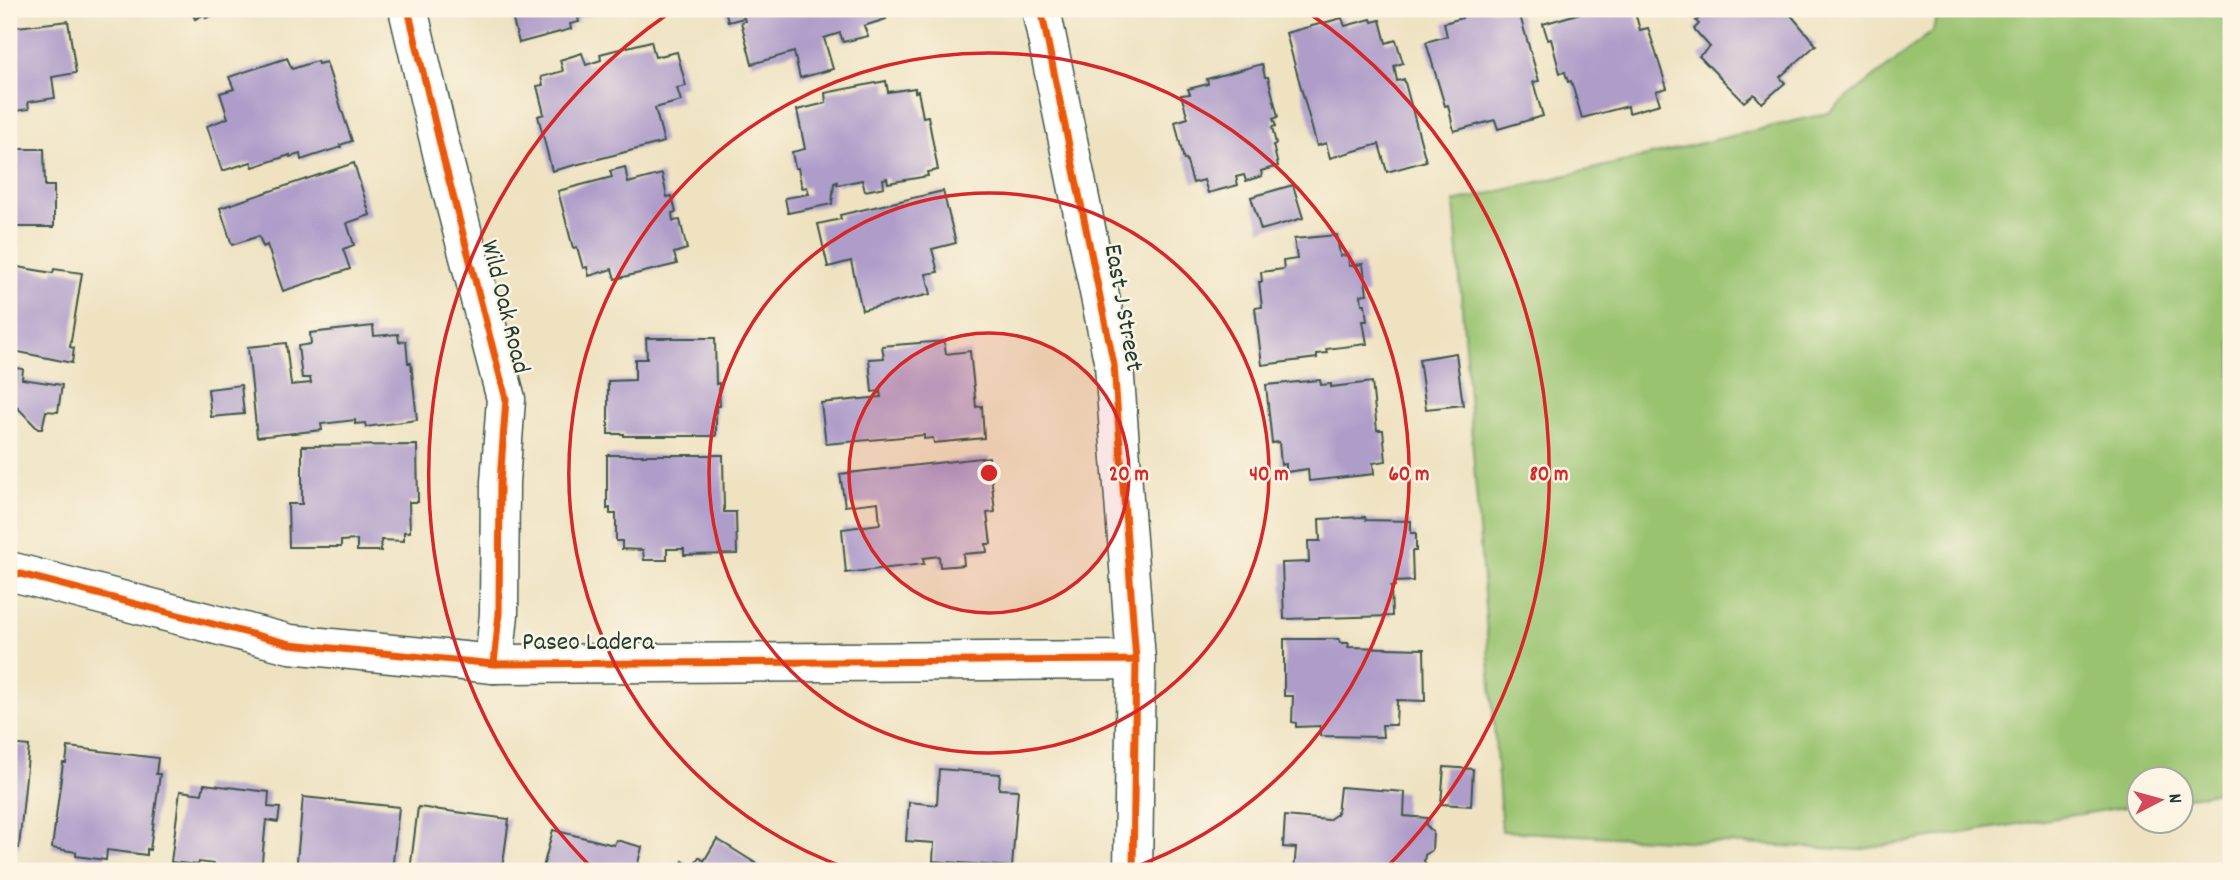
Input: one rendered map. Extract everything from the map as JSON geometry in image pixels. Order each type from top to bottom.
[{"type":"street","name":"Wild Oak Road","points":[[408,9],[444,161],[506,399],[500,482],[499,614],[494,664]]},
{"type":"street","name":"East J Street","points":[[1041,9],[1114,365],[1136,660],[1133,871]]},
{"type":"street","name":"Paseo Ladera","points":[[9,571],[290,644],[494,664],[1136,660]]},
{"type":"green space","points":[[1938,9],[2231,9],[2231,790],[2194,796],[2194,764],[2124,764],[2124,807],[1857,850],[1502,831],[1454,202],[1828,113],[1933,31]]},
{"type":"building","points":[[191,9],[226,9],[206,18],[205,14],[195,19]]},
{"type":"building","points":[[510,9],[609,10],[578,18],[579,22],[570,24],[571,29],[519,43]]},
{"type":"building","points":[[725,9],[893,9],[884,12],[886,19],[864,26],[868,36],[843,42],[840,33],[824,38],[833,69],[800,78],[794,52],[752,64],[741,22],[745,21],[744,18],[728,22]]},
{"type":"building","points":[[1459,9],[1518,9],[1539,81],[1533,82],[1543,116],[1498,129],[1495,120],[1454,131],[1426,42],[1447,36],[1444,23],[1462,18]]},
{"type":"building","points":[[1598,9],[1599,13],[1614,9],[1634,9],[1640,30],[1648,28],[1667,88],[1656,91],[1660,104],[1629,113],[1628,106],[1582,118],[1571,81],[1568,82],[1565,72],[1560,73],[1551,39],[1548,40],[1543,24]]},
{"type":"building","points":[[1710,9],[1786,9],[1816,45],[1780,77],[1785,83],[1762,103],[1754,94],[1744,102],[1699,56],[1710,47],[1694,29],[1699,24],[1696,21]]},
{"type":"building","points":[[1342,18],[1345,26],[1371,19],[1372,22],[1380,20],[1386,43],[1396,40],[1403,63],[1394,66],[1397,81],[1404,79],[1426,161],[1387,172],[1379,144],[1330,158],[1326,143],[1317,146],[1286,33]]},
{"type":"building","points":[[68,21],[76,73],[52,77],[55,98],[28,102],[29,109],[9,112],[9,28]]},
{"type":"building","points":[[651,41],[655,57],[677,52],[686,86],[677,88],[681,101],[655,108],[664,142],[552,171],[538,116],[544,114],[537,86],[543,85],[541,77],[563,71],[560,60],[582,53],[586,65],[601,60],[600,54]]},
{"type":"building","points":[[287,58],[292,69],[317,61],[318,64],[326,62],[352,141],[301,160],[300,154],[290,155],[253,167],[251,162],[222,171],[207,126],[228,118],[220,93],[234,89],[229,77]]},
{"type":"building","points":[[1262,64],[1278,117],[1273,119],[1276,126],[1272,127],[1278,166],[1261,171],[1262,176],[1246,181],[1244,175],[1236,177],[1238,185],[1208,193],[1204,180],[1193,183],[1186,159],[1184,160],[1175,122],[1188,118],[1181,95],[1190,94],[1188,89],[1208,84],[1207,79]]},
{"type":"building","points":[[886,81],[888,92],[915,88],[915,92],[918,91],[923,117],[928,116],[938,170],[927,172],[928,176],[888,183],[887,178],[883,179],[884,187],[865,191],[862,180],[837,185],[837,182],[834,183],[832,204],[788,213],[785,198],[809,194],[807,187],[802,188],[792,152],[805,149],[797,110],[826,103],[825,93]]},
{"type":"building","points":[[9,144],[14,144],[15,149],[44,149],[45,186],[54,186],[54,227],[9,227]]},
{"type":"building","points":[[354,163],[370,215],[347,223],[354,245],[343,249],[350,269],[283,291],[267,245],[263,247],[259,236],[232,245],[220,208]]},
{"type":"building","points":[[625,167],[628,183],[662,174],[667,197],[672,196],[676,212],[672,213],[673,221],[680,220],[687,249],[674,253],[677,264],[615,279],[612,269],[589,276],[587,267],[583,268],[577,247],[573,248],[558,191],[612,177],[610,171]]},
{"type":"building","points":[[1293,185],[1303,218],[1261,230],[1251,197]]},
{"type":"building","points":[[943,191],[956,243],[932,249],[938,272],[926,274],[931,294],[862,310],[851,261],[828,267],[818,224],[841,219],[840,215]]},
{"type":"building","points":[[1337,235],[1340,256],[1348,255],[1349,266],[1363,264],[1367,294],[1361,295],[1362,304],[1365,304],[1367,321],[1363,321],[1367,344],[1326,349],[1327,353],[1317,354],[1317,358],[1262,365],[1255,308],[1262,307],[1259,282],[1262,282],[1261,272],[1284,269],[1283,261],[1297,259],[1294,239]]},
{"type":"building","points":[[12,266],[53,273],[54,269],[82,273],[70,347],[74,348],[72,363],[9,350],[9,278]]},
{"type":"building","points":[[373,326],[374,336],[398,334],[399,342],[406,341],[417,420],[366,427],[365,423],[355,424],[355,420],[321,424],[322,430],[257,437],[248,347],[286,343],[291,385],[311,383],[310,378],[302,378],[298,346],[311,344],[310,333]]},
{"type":"building","points":[[646,338],[715,338],[716,384],[719,383],[720,406],[716,406],[716,436],[608,434],[608,381],[635,380],[635,359],[647,359]]},
{"type":"building","points":[[944,341],[946,354],[970,351],[976,407],[982,406],[984,438],[934,443],[933,438],[924,439],[924,435],[826,444],[821,403],[881,397],[880,391],[872,392],[869,359],[884,358],[882,346]]},
{"type":"building","points":[[1456,353],[1463,405],[1426,409],[1419,359]]},
{"type":"building","points":[[9,367],[23,369],[22,379],[62,385],[58,412],[46,411],[42,429],[38,429],[17,407],[15,410],[9,410]]},
{"type":"building","points":[[1320,380],[1321,385],[1331,384],[1331,387],[1372,382],[1377,430],[1383,430],[1386,461],[1373,463],[1374,474],[1309,481],[1308,469],[1286,472],[1286,464],[1281,465],[1279,442],[1272,443],[1266,385]]},
{"type":"building","points":[[241,385],[244,414],[211,417],[208,389]]},
{"type":"building","points":[[417,445],[418,502],[409,502],[410,532],[404,532],[404,541],[381,540],[381,551],[357,551],[357,540],[341,541],[341,547],[289,547],[288,504],[302,504],[302,446]]},
{"type":"building","points":[[607,455],[723,455],[724,512],[736,512],[737,554],[684,555],[684,549],[667,549],[667,560],[644,560],[643,550],[622,549],[622,541],[616,541],[616,514],[610,514],[610,508],[607,509]]},
{"type":"building","points":[[989,457],[995,512],[987,513],[991,544],[986,544],[987,552],[963,554],[964,565],[940,567],[939,556],[923,558],[924,564],[846,573],[842,529],[880,524],[878,502],[845,506],[840,474]]},
{"type":"building","points":[[1365,517],[1366,520],[1411,521],[1411,533],[1416,533],[1416,551],[1412,551],[1413,581],[1395,582],[1395,586],[1391,586],[1392,616],[1284,619],[1282,563],[1309,562],[1308,541],[1320,541],[1319,519]]},
{"type":"building","points":[[1284,639],[1339,639],[1340,643],[1349,643],[1348,647],[1424,649],[1425,701],[1397,700],[1396,725],[1382,725],[1383,737],[1320,736],[1320,726],[1296,727],[1296,723],[1292,722],[1293,696],[1284,696]]},
{"type":"building","points":[[9,744],[29,746],[19,848],[9,847]]},
{"type":"building","points":[[68,747],[158,758],[156,774],[160,774],[150,850],[147,849],[147,855],[107,850],[106,860],[76,856],[76,852],[52,848],[63,763],[66,763]]},
{"type":"building","points":[[1444,767],[1473,769],[1471,806],[1441,804]]},
{"type":"building","points":[[939,769],[1000,774],[999,789],[1018,790],[1012,867],[933,861],[934,843],[906,841],[909,802],[937,805]]},
{"type":"building","points":[[204,784],[269,792],[268,807],[280,808],[278,822],[266,820],[261,871],[213,871],[214,864],[171,862],[180,791],[202,794]]},
{"type":"building","points":[[1340,787],[1405,792],[1404,816],[1427,818],[1426,825],[1433,832],[1432,850],[1425,855],[1424,861],[1428,867],[1427,871],[1294,871],[1296,848],[1283,847],[1285,816],[1328,820],[1337,814]]},
{"type":"building","points":[[303,797],[399,807],[392,871],[296,871]]},
{"type":"building","points":[[418,807],[509,819],[502,871],[410,871]]},
{"type":"building","points":[[553,830],[614,845],[616,840],[642,847],[636,871],[542,871]]},
{"type":"building","points":[[717,839],[768,871],[677,871],[683,861],[692,867],[699,857],[704,861]]},
{"type":"cycle path","points":[[408,9],[444,161],[506,399],[500,482],[499,614],[494,664]]},
{"type":"cycle path","points":[[1041,9],[1114,365],[1136,660],[1133,871]]},
{"type":"cycle path","points":[[9,571],[290,644],[494,664],[1136,660]]}]
